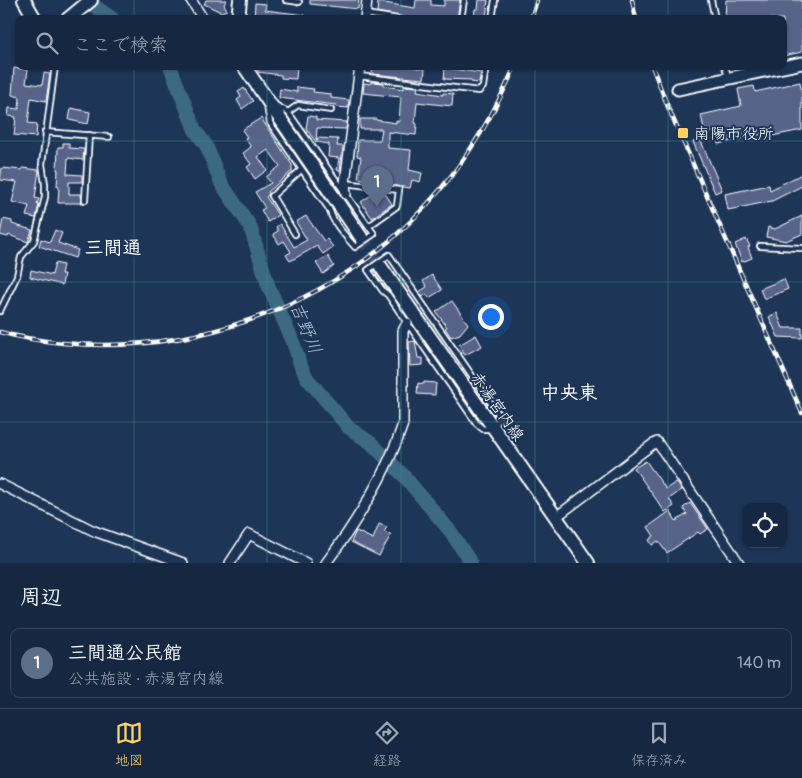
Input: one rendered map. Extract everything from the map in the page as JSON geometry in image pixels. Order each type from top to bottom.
[{"type":"main road","points":[[24,0],[33,15]]},
{"type":"main road","points":[[72,15],[91,0]]},
{"type":"main road","points":[[238,15],[240,0]]},
{"type":"main road","points":[[247,70],[361,237]]},
{"type":"main road","name":"赤湯宮内線","points":[[381,267],[588,563]]},
{"type":"street","points":[[191,0],[200,15]]},
{"type":"street","points":[[365,15],[367,0]]},
{"type":"street","points":[[787,66],[802,63]]},
{"type":"street","points":[[346,194],[345,183],[360,70]]},
{"type":"street","points":[[678,90],[770,70]]},
{"type":"street","points":[[326,563],[371,494],[399,436],[403,424],[403,331],[407,323]]},
{"type":"street","points":[[556,516],[655,443],[739,563]]},
{"type":"street","points":[[0,484],[94,531],[183,563]]},
{"type":"street","points":[[230,563],[249,534],[306,563]]},
{"type":"lane","points":[[286,0],[299,2]]},
{"type":"lane","points":[[462,15],[464,0]]},
{"type":"lane","points":[[493,15],[495,0]]},
{"type":"lane","points":[[711,0],[714,15]]},
{"type":"lane","points":[[0,312],[17,276],[22,257],[34,241],[45,197],[42,164],[54,70]]},
{"type":"lane","points":[[359,76],[479,91],[484,87],[486,70]]},
{"type":"lane","points":[[727,70],[728,79]]},
{"type":"lane","points":[[266,100],[288,112],[374,234],[355,247],[342,234],[333,221],[329,209],[270,123],[266,100]]},
{"type":"lane","points":[[288,112],[298,105],[331,110]]},
{"type":"lane","points":[[45,132],[109,137]]},
{"type":"lane","points":[[85,200],[89,136]]},
{"type":"lane","points":[[295,234],[272,196],[301,170]]},
{"type":"lane","points":[[345,183],[399,190],[397,206],[369,226]]},
{"type":"lane","points":[[760,246],[802,248]]},
{"type":"lane","points":[[389,255],[497,412],[499,418],[494,429],[483,429],[477,424],[388,295],[368,270],[389,255]]},
{"type":"building","points":[[206,0],[227,0],[224,4],[227,10],[221,12],[204,4]]},
{"type":"building","points":[[310,0],[359,0],[358,9],[310,4]]},
{"type":"building","points":[[416,0],[431,0],[431,5],[444,6],[444,0],[460,0],[458,15],[393,15],[377,12],[378,2],[415,8]]},
{"type":"building","points":[[479,0],[488,0],[486,15],[474,15],[475,9],[478,9]]},
{"type":"building","points":[[726,0],[802,0],[802,52],[787,55],[787,15],[725,15]]},
{"type":"building","points":[[255,3],[266,4],[265,10],[305,15],[254,15]]},
{"type":"building","points":[[14,68],[15,70],[28,70],[26,83],[42,85],[44,73],[50,74],[46,101],[31,98],[28,123],[37,124],[36,137],[14,135],[16,117],[8,116],[9,108],[19,109],[20,97],[12,95]]},
{"type":"building","points":[[258,70],[297,70],[296,79],[281,78],[281,75],[258,72]]},
{"type":"building","points":[[372,70],[425,70],[424,79],[372,74]]},
{"type":"building","points":[[445,70],[481,73],[479,83],[471,82],[471,80],[444,79]]},
{"type":"building","points":[[371,82],[384,83],[384,86],[404,89],[404,86],[418,87],[417,91],[443,95],[443,93],[453,94],[452,106],[417,102],[416,135],[388,132],[388,148],[411,150],[409,170],[422,173],[420,182],[412,180],[410,188],[388,185],[389,179],[369,177],[368,180],[358,178],[361,157],[357,156],[358,140],[380,140],[382,129],[360,129],[360,119],[399,122],[401,97],[363,93],[364,83],[371,84]]},
{"type":"building","name":"南陽市役所","points":[[800,82],[802,93],[802,130],[772,136],[771,132],[718,144],[715,131],[705,134],[701,115],[741,106],[738,89],[754,86],[755,92]]},
{"type":"building","points":[[297,87],[314,89],[313,92],[331,94],[331,98],[349,100],[348,108],[279,98],[280,89],[297,92]]},
{"type":"building","points":[[244,88],[253,101],[242,109],[237,100],[241,97],[238,92]]},
{"type":"building","points":[[71,108],[90,112],[88,124],[69,120]]},
{"type":"building","points":[[308,116],[316,117],[316,120],[347,122],[346,129],[317,128],[316,142],[306,129]]},
{"type":"building","points":[[261,118],[292,165],[292,171],[268,192],[269,194],[266,197],[278,215],[268,222],[261,210],[265,208],[255,192],[271,183],[266,177],[280,166],[268,150],[258,157],[267,170],[255,179],[247,167],[251,164],[243,153],[251,147],[242,130]]},
{"type":"building","points":[[317,138],[338,139],[337,146],[343,146],[340,171],[337,170],[339,158],[328,157],[329,144],[317,142]]},
{"type":"building","points":[[700,139],[722,190],[715,193],[693,142]]},
{"type":"building","points":[[63,143],[69,143],[69,148],[84,149],[83,160],[68,158],[67,174],[82,175],[82,182],[69,182],[69,194],[81,194],[82,203],[58,203],[58,147],[63,147]]},
{"type":"building","points":[[2,168],[39,170],[35,198],[39,199],[36,218],[26,216],[29,206],[12,202],[17,182],[0,180]]},
{"type":"building","points":[[802,174],[802,186],[772,201],[728,210],[725,194],[769,185],[770,190]]},
{"type":"building","points":[[385,193],[392,204],[372,218],[361,202],[371,195],[374,200]]},
{"type":"building","points":[[306,216],[324,241],[327,239],[333,247],[323,254],[317,246],[290,261],[286,255],[291,252],[284,241],[279,244],[273,234],[278,231],[276,227],[280,224],[294,247],[307,240],[296,222]]},
{"type":"building","points":[[802,216],[802,234],[786,241],[766,237],[768,227],[775,229]]},
{"type":"building","points":[[3,219],[32,230],[28,242],[9,235],[8,237],[0,235]]},
{"type":"building","points":[[55,230],[62,233],[58,243],[78,250],[75,258],[39,246],[41,239],[50,242]]},
{"type":"building","points":[[746,239],[750,246],[748,247],[752,258],[742,262],[735,244]]},
{"type":"building","points":[[328,256],[334,266],[323,274],[316,263]]},
{"type":"building","points":[[55,263],[63,265],[61,274],[64,274],[62,285],[30,277],[31,270],[52,275]]},
{"type":"building","points":[[432,275],[442,290],[429,298],[426,294],[423,297],[419,292],[427,287],[423,281]]},
{"type":"building","points":[[784,279],[788,289],[764,299],[760,289]]},
{"type":"building","points":[[452,301],[468,324],[460,334],[451,337],[445,328],[447,327],[436,312]]},
{"type":"building","points":[[777,313],[783,328],[802,328],[802,338],[778,337],[769,317]]},
{"type":"building","points":[[476,335],[482,346],[465,355],[459,345]]},
{"type":"building","points":[[415,341],[418,358],[423,358],[423,365],[410,366],[409,342]]},
{"type":"building","points":[[424,382],[436,383],[435,395],[417,394],[418,383],[424,384]]},
{"type":"building","points":[[646,461],[666,489],[676,482],[682,490],[669,499],[674,506],[665,512],[634,468]]},
{"type":"building","points":[[690,503],[708,529],[700,534],[698,532],[667,553],[658,541],[652,545],[649,540],[654,536],[648,527],[670,511],[676,521],[687,514],[683,508]]},
{"type":"building","points":[[379,524],[387,527],[384,532],[391,535],[379,556],[351,542],[356,531],[373,539]]},
{"type":"waterway","name":"吉野川","points":[[86,0],[107,15]]},
{"type":"waterway","name":"吉野川","points":[[172,70],[195,130],[206,145],[221,183],[250,226],[268,285],[307,378],[349,428],[371,443],[404,476],[451,532],[471,563]]},
{"type":"tunnel","points":[[361,237],[381,267]]},
{"type":"railway","points":[[532,15],[537,0]]},
{"type":"railway","points":[[632,0],[635,15]]},
{"type":"railway","points":[[0,332],[63,343],[110,345],[157,342],[204,333],[250,320],[294,302],[335,280],[374,253],[427,205],[457,169],[483,129],[495,109],[513,70]]},
{"type":"railway","points":[[654,70],[802,413]]},
{"type":"place","name":"南陽市役所","points":[[683,133]]},
{"type":"place","name":"三間通公民館","points":[[377,207]]},
{"type":"district","name":"三間通","points":[[113,247]]},
{"type":"district","name":"中央東","points":[[569,392]]}]
